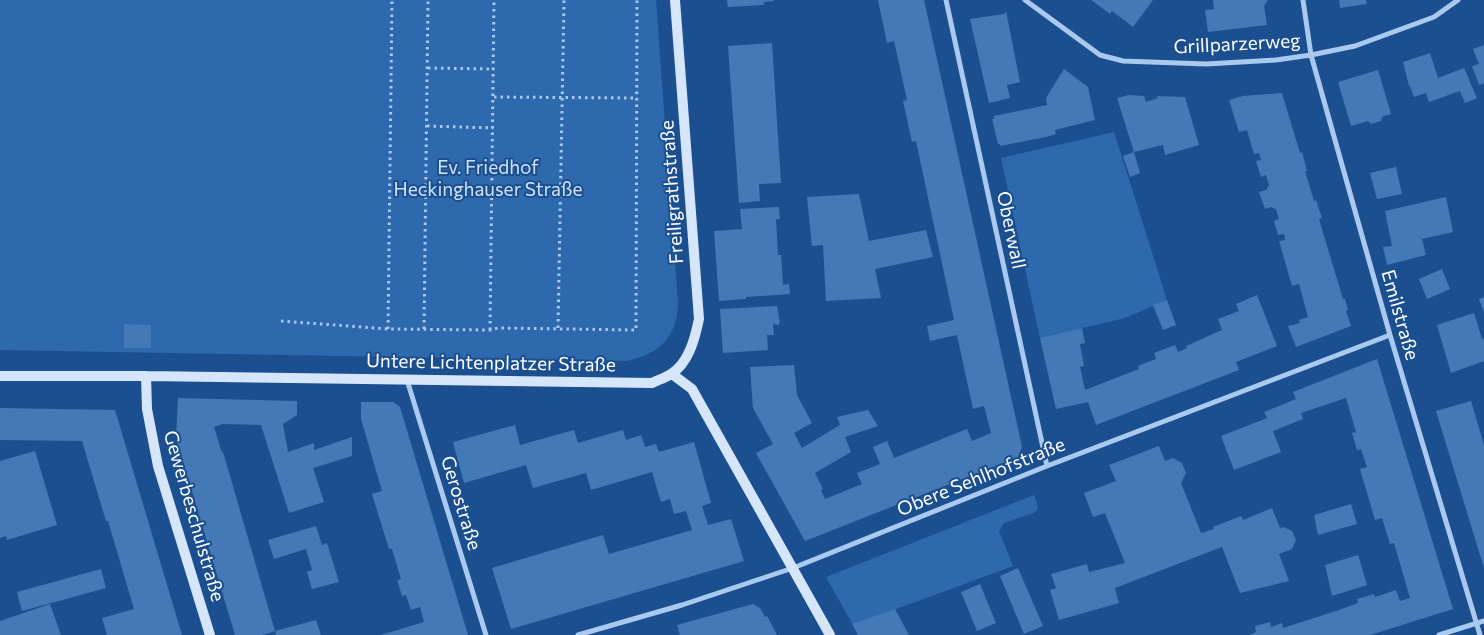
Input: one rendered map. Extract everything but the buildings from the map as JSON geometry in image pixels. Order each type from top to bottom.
[{"type":"main road","name":"Freiligrathstraße","points":[[672,374],[685,359],[691,347],[699,318],[674,0]]},
{"type":"main road","name":"Untere Lichtenplatzer Straße","points":[[0,376],[146,376],[652,383],[672,374]]},
{"type":"main road","points":[[672,374],[692,388],[830,635]]},
{"type":"main road","name":"Gewerbeschulstraße","points":[[146,376],[147,409],[158,466],[210,635]]},
{"type":"street","name":"Oberwall","points":[[946,0],[1047,466]]},
{"type":"street","name":"Grillparzerweg","points":[[1025,0],[1100,55],[1123,61],[1206,64],[1276,60],[1355,46],[1434,17],[1458,0]]},
{"type":"street","name":"Emilstraße","points":[[1303,0],[1311,55],[1390,335],[1480,635]]},
{"type":"street","name":"Obere Sehlhofstraße","points":[[578,635],[682,605],[793,568],[1047,466],[1390,335]]},
{"type":"street","name":"Gerostraße","points":[[406,379],[486,635]]},
{"type":"street","points":[[1439,635],[1484,621]]},
{"type":"path","points":[[388,329],[392,0]]},
{"type":"path","points":[[424,329],[428,0]]},
{"type":"path","points":[[490,330],[494,0]]},
{"type":"path","points":[[558,328],[564,0]]},
{"type":"path","points":[[281,321],[388,329],[490,330],[498,328],[558,328],[636,330],[637,0]]},
{"type":"path","points":[[428,68],[494,69]]},
{"type":"path","points":[[494,97],[636,98]]},
{"type":"path","points":[[427,126],[493,128]]},
{"type":"green space","name":"Ev. Friedhof Heckinghauser Straße","points":[[0,0],[656,0],[678,304],[674,327],[664,343],[656,349],[638,358],[626,361],[0,350]]},
{"type":"green space","points":[[1114,132],[1167,300],[1125,318],[1040,338],[1001,158]]},
{"type":"green space","points":[[1034,495],[1038,507],[1036,512],[1004,523],[999,531],[1013,566],[853,625],[826,577]]}]
